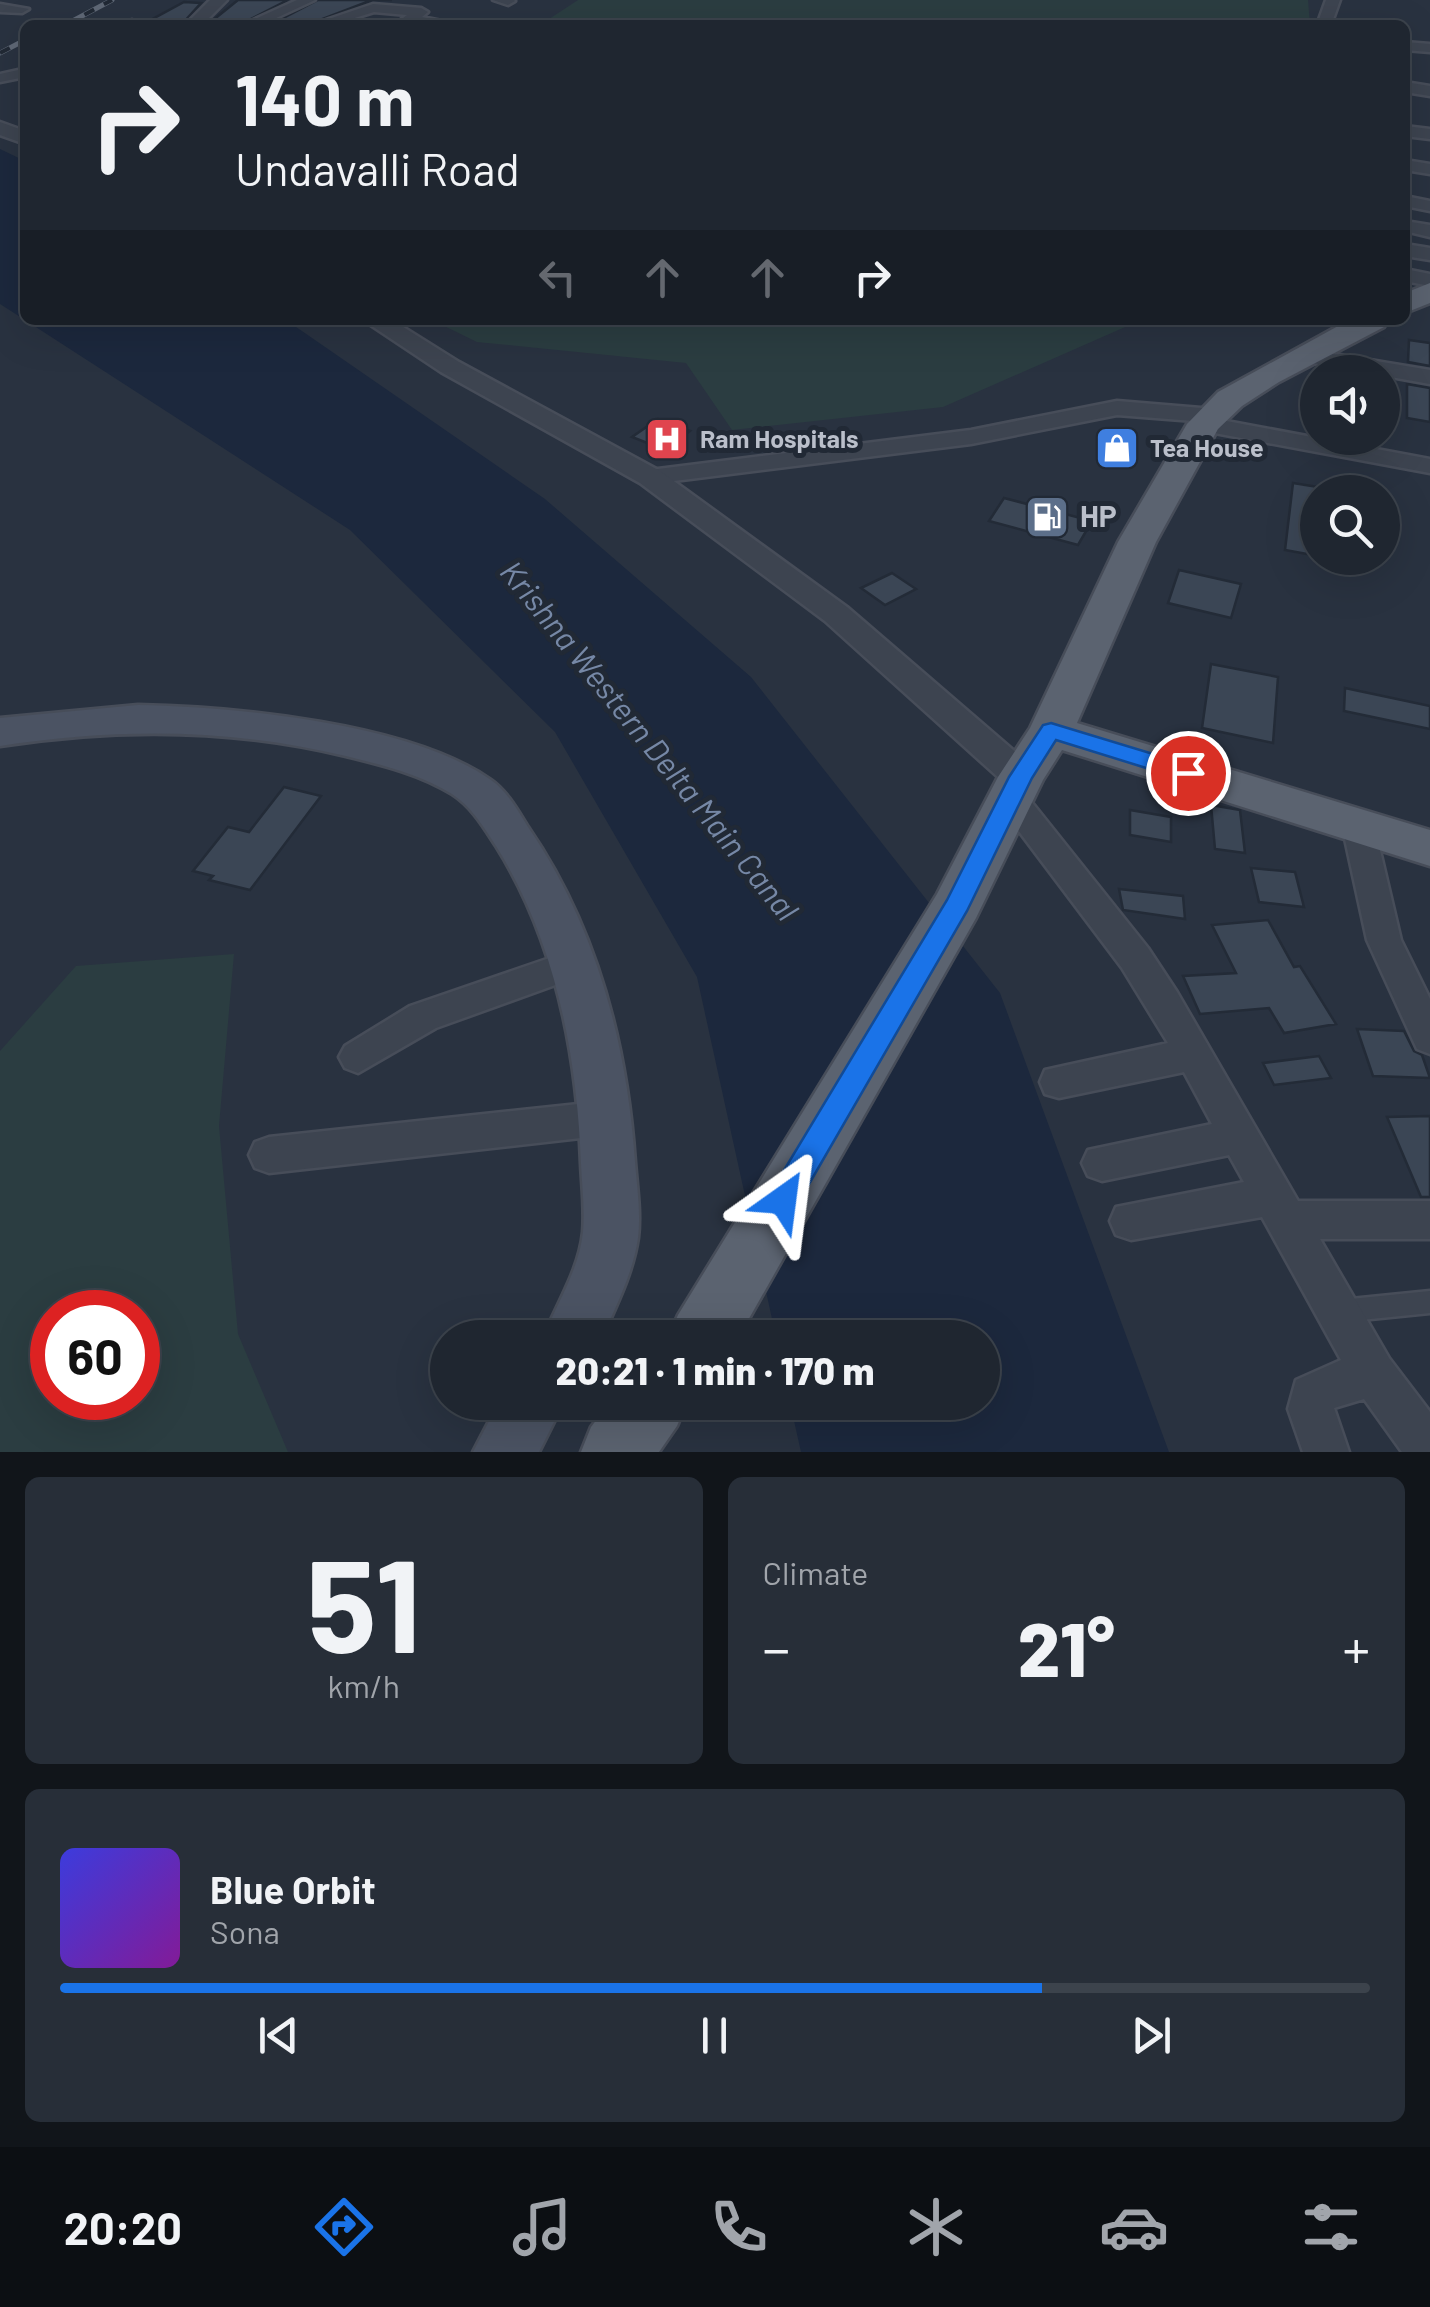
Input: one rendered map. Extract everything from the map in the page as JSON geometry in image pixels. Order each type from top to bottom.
[{"type":"main road","points":[[1304,355],[1363,325]]},
{"type":"main road","points":[[712,1320],[958,904],[1016,787],[1051,731],[1137,542],[1209,420],[1230,398],[1300,357]]},
{"type":"main road","points":[[0,732],[61,721],[134,716],[192,718],[289,730],[410,758],[482,794],[531,860],[592,1032],[608,1118],[610,1236],[600,1278],[580,1320]]},
{"type":"main road","points":[[1051,731],[1430,848]]},
{"type":"main road","points":[[616,1452],[639,1420]]},
{"type":"street","points":[[198,20],[220,0]]},
{"type":"street","points":[[261,20],[308,0]]},
{"type":"street","points":[[500,0],[508,1]]},
{"type":"street","points":[[0,8],[22,9]]},
{"type":"street","points":[[341,20],[373,8],[421,12],[407,20]]},
{"type":"street","points":[[1410,71],[1426,73]]},
{"type":"street","points":[[383,325],[450,367],[650,477],[836,614],[1016,787],[1135,958],[1194,1054],[1373,1374],[1426,1447]]},
{"type":"street","points":[[1400,372],[1430,377]]},
{"type":"street","points":[[650,477],[972,437],[1117,408],[1209,420],[1430,466]]},
{"type":"street","points":[[1358,825],[1384,940],[1430,1038]]},
{"type":"street","points":[[358,1056],[423,1018],[570,965]]},
{"type":"street","points":[[1059,1082],[1194,1054]]},
{"type":"street","points":[[269,1155],[608,1118]]},
{"type":"street","points":[[1102,1163],[1239,1136]]},
{"type":"street","points":[[1131,1221],[1279,1208],[1430,1220]]},
{"type":"street","points":[[1326,1452],[1311,1409],[1312,1396],[1326,1387],[1373,1374]]},
{"type":"lane","points":[[1337,1311],[1430,1302]]},
{"type":"shaded area","points":[[578,0],[1308,0],[1310,20],[548,20]]},
{"type":"shaded area","points":[[442,325],[1130,325],[943,407],[732,430],[686,363],[477,342]]},
{"type":"shaded area","points":[[234,954],[219,1126],[238,1334],[288,1452],[0,1452],[0,1051],[76,966]]},
{"type":"water","points":[[0,149],[20,159],[20,317],[0,304]]},
{"type":"water","name":"Krishna Western Delta Main Canal","points":[[33,325],[293,325],[545,499],[751,677],[1000,993],[1169,1452],[801,1452],[794,1420],[1000,1420],[1000,1320],[772,1320],[697,977],[555,732],[350,530]]},
{"type":"building","points":[[238,0],[288,0],[249,20],[213,20]]},
{"type":"building","points":[[318,0],[372,0],[320,20],[280,20]]},
{"type":"building","points":[[184,2],[201,3],[186,20],[151,20]]},
{"type":"building","points":[[1409,340],[1430,343],[1430,366],[1408,362]]},
{"type":"building","points":[[1407,384],[1430,388],[1430,422],[1407,418]]},
{"type":"building","points":[[658,419],[690,431],[665,450],[632,437]]},
{"type":"building","points":[[1293,483],[1300,484],[1300,553],[1285,550]]},
{"type":"building","points":[[1004,498],[1092,521],[1078,545],[989,521]]},
{"type":"building","points":[[1179,570],[1241,584],[1231,618],[1168,603]]},
{"type":"building","points":[[892,573],[916,589],[885,605],[861,588]]},
{"type":"building","points":[[1211,664],[1278,677],[1273,743],[1202,728]]},
{"type":"building","points":[[1345,688],[1430,706],[1430,729],[1344,711]]},
{"type":"building","points":[[284,787],[321,796],[250,890],[209,880],[213,876],[193,871],[228,827],[249,832]]},
{"type":"building","points":[[1211,805],[1240,810],[1245,853],[1215,849]]},
{"type":"building","points":[[1130,810],[1171,817],[1171,842],[1130,835]]},
{"type":"building","points":[[1251,868],[1295,872],[1304,907],[1259,902]]},
{"type":"building","points":[[1119,889],[1183,896],[1185,919],[1123,910]]},
{"type":"building","points":[[1268,920],[1294,967],[1300,966],[1336,1024],[1284,1033],[1269,1008],[1200,1014],[1183,976],[1236,973],[1212,925]]},
{"type":"building","points":[[1357,1029],[1404,1031],[1414,1051],[1422,1055],[1430,1078],[1373,1076]]},
{"type":"building","points":[[1319,1056],[1331,1078],[1274,1085],[1263,1063]]},
{"type":"building","points":[[1430,1116],[1430,1197],[1421,1197],[1387,1117]]},
{"type":"railway","points":[[74,20],[112,0]]},
{"type":"railway","points":[[0,53],[20,43]]},
{"type":"place","name":"Ram Hospitals","points":[[667,439]]},
{"type":"place","name":"Tea House","points":[[1117,448]]},
{"type":"place","name":"HP","points":[[1047,517]]},
{"type":"route","points":[[783,1200],[958,904],[1021,777],[1051,731],[1188,773]]}]
